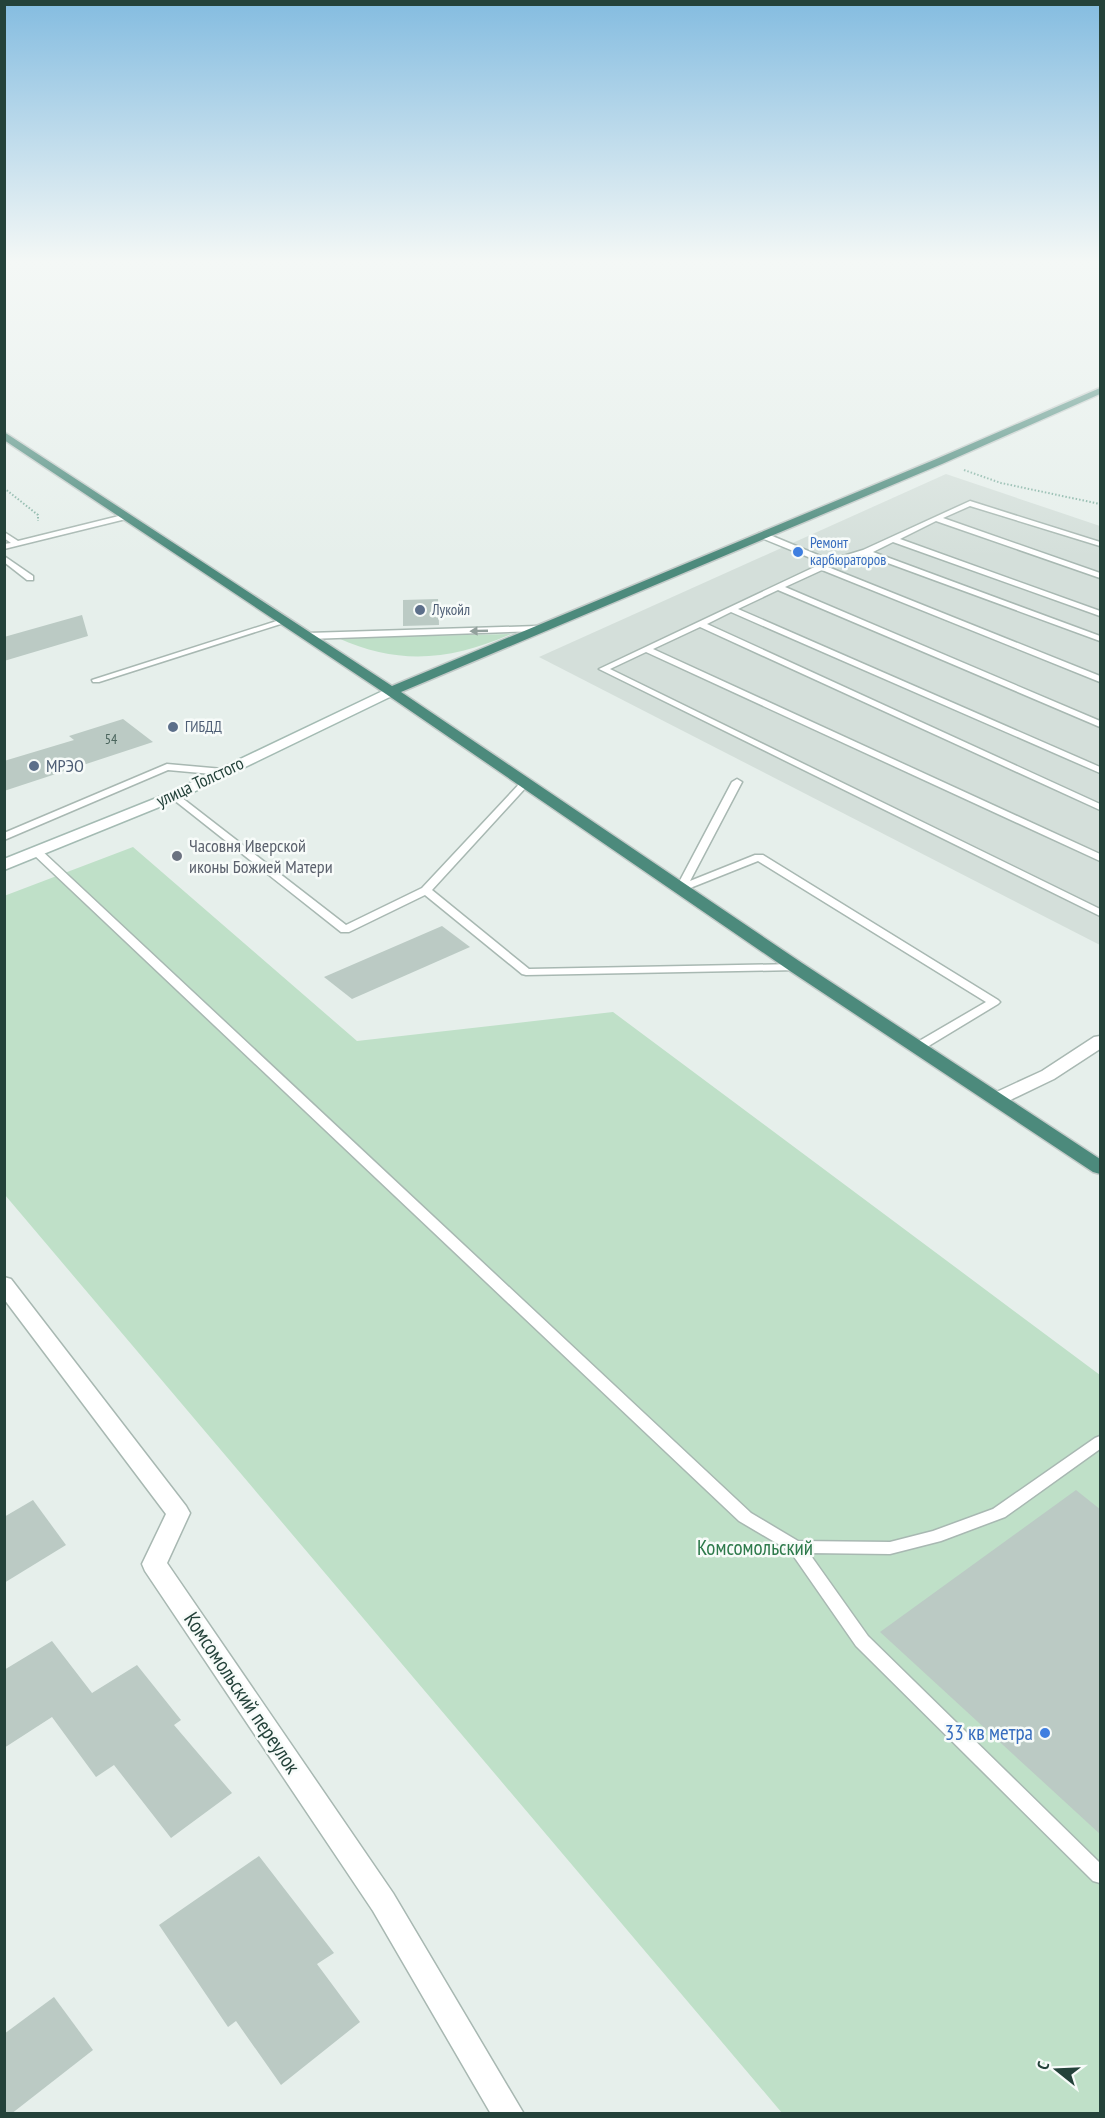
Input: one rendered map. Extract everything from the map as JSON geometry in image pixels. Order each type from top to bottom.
[{"type":"highway","points":[[392,691],[938,462],[1101,391]]},
{"type":"highway","points":[[4,435],[392,691],[796,967],[1101,1168]]},
{"type":"street","name":"улица Толстого","points":[[4,865],[174,796],[392,691]]},
{"type":"street","points":[[997,1099],[1048,1075],[1101,1041]]},
{"type":"street","name":"Комсомольский переулок","points":[[4,1284],[178,1513],[154,1564],[383,1902],[509,2114]]},
{"type":"lane","points":[[1101,544],[970,503],[866,552],[826,565],[777,587],[603,669],[1101,913]]},
{"type":"lane","points":[[4,547],[127,516]]},
{"type":"lane","points":[[936,518],[1101,576]]},
{"type":"lane","points":[[4,534],[17,544]]},
{"type":"lane","points":[[762,535],[826,565],[1101,679]]},
{"type":"lane","points":[[893,539],[1101,614]]},
{"type":"lane","points":[[866,552],[1101,639]]},
{"type":"lane","points":[[4,558],[30,578]]},
{"type":"lane","points":[[777,587],[1101,724]]},
{"type":"lane","points":[[730,609],[1101,770]]},
{"type":"lane","points":[[96,680],[286,621]]},
{"type":"lane","points":[[700,624],[1101,807]]},
{"type":"lane","points":[[308,636],[537,629]]},
{"type":"lane","points":[[647,649],[1101,858]]},
{"type":"lane","points":[[4,837],[167,767],[223,772]]},
{"type":"lane","points":[[174,796],[345,930],[426,890],[526,782]]},
{"type":"lane","points":[[681,888],[737,782]]},
{"type":"lane","points":[[37,852],[745,1516],[796,1548],[862,1641],[1101,1875]]},
{"type":"lane","points":[[681,888],[759,857],[994,1002],[918,1047]]},
{"type":"lane","points":[[426,890],[526,972],[796,967]]},
{"type":"lane","points":[[796,1548],[890,1548],[935,1537],[999,1513],[1101,1442]]},
{"type":"path","points":[[938,462],[1001,483],[1101,504]]},
{"type":"path","points":[[4,488],[38,515],[36,539]]},
{"type":"shaded area","points":[[946,474],[1100,526],[1100,945],[539,657]]},
{"type":"green space","points":[[511,634],[467,650],[425,656],[383,653],[338,638]]},
{"type":"green space","name":"Комсомольский","points":[[133,847],[357,1041],[613,1012],[1100,1375],[1100,2113],[782,2113],[5,1195],[4,896]]},
{"type":"building","points":[[438,599],[439,625],[403,626],[403,600]]},
{"type":"building","points":[[82,615],[88,636],[4,661],[4,637]]},
{"type":"building","points":[[123,719],[153,742],[4,791],[4,761],[74,740],[69,736]]},
{"type":"building","points":[[442,926],[470,947],[352,999],[324,977]]},
{"type":"building","name":"33 кв метра","points":[[1076,1490],[1101,1510],[1101,1835],[880,1632]]},
{"type":"building","points":[[33,1500],[66,1545],[4,1583],[4,1517]]},
{"type":"building","points":[[52,1641],[92,1693],[137,1665],[181,1720],[174,1725],[232,1793],[171,1838],[114,1765],[96,1777],[52,1717],[4,1748],[4,1670]]},
{"type":"building","points":[[259,1856],[334,1953],[317,1964],[360,2022],[281,2085],[236,2021],[228,2027],[159,1925]]},
{"type":"building","points":[[54,1997],[93,2050],[11,2114],[4,2114],[4,2034]]},
{"type":"place","name":"Ремонт карбюраторов","points":[[798,552]]},
{"type":"place","name":"Лукойл","points":[[420,610]]},
{"type":"place","name":"ГИБДД","points":[[173,727]]},
{"type":"place","name":"МРЭО","points":[[34,766]]},
{"type":"place","name":"Часовня Иверской иконы Божией Матери","points":[[177,856]]},
{"type":"place","name":"33 кв метра","points":[[1045,1733]]}]
